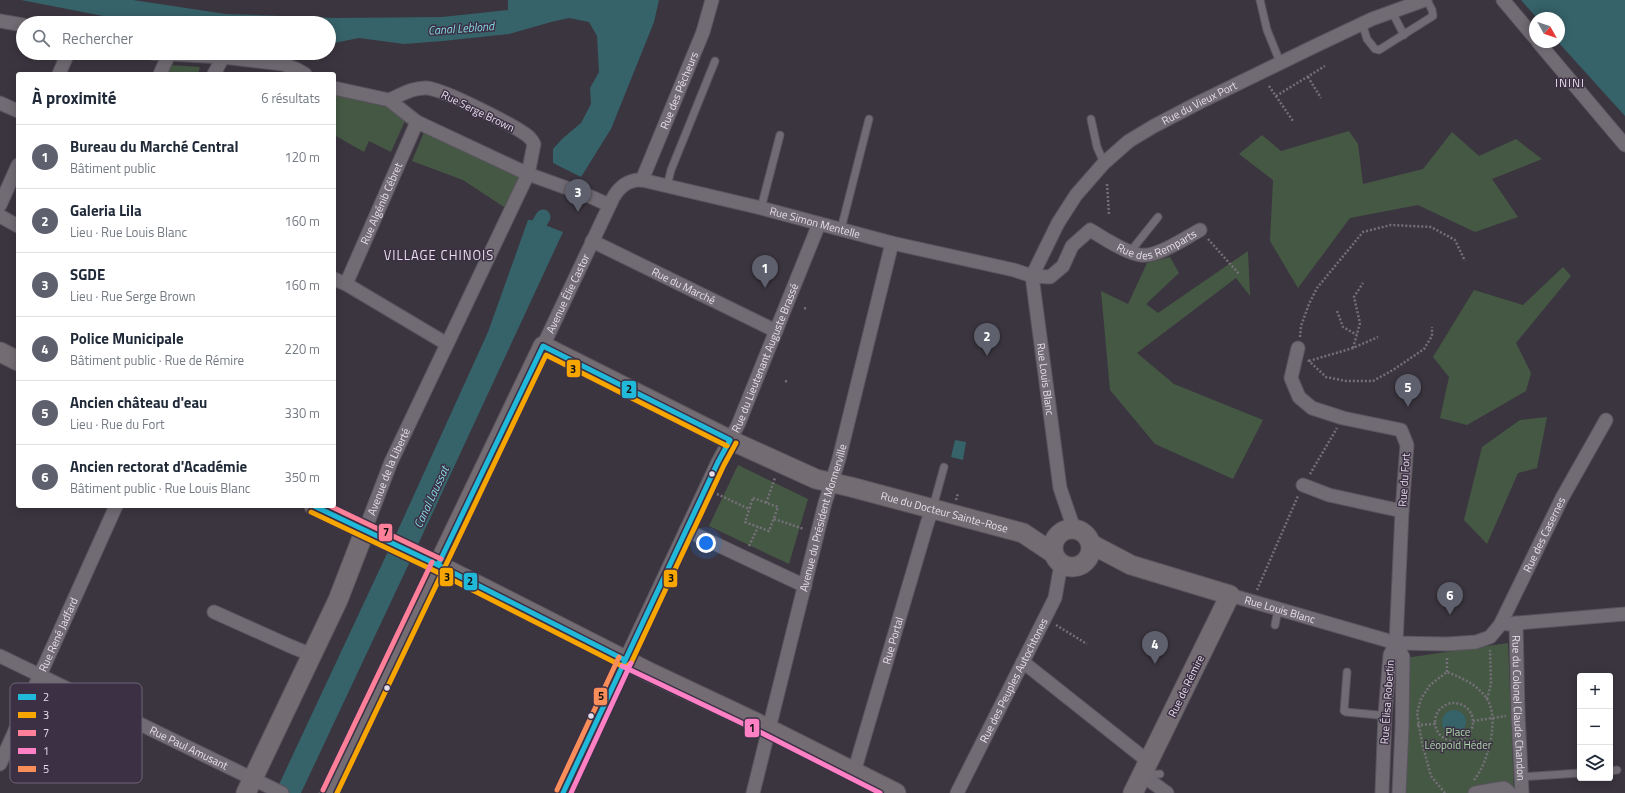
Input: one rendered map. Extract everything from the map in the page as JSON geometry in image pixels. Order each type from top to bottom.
[{"type":"street","name":"Rue des Pêcheurs","points":[[642,180],[703,32],[712,0]]},
{"type":"street","name":"Rue du Vieux Port","points":[[1032,276],[1058,223],[1076,195],[1104,163],[1129,141],[1154,126],[1280,62],[1362,24],[1426,0]]},
{"type":"street","points":[[1503,0],[1529,31]]},
{"type":"street","points":[[0,21],[16,24]]},
{"type":"street","points":[[1543,48],[1625,145]]},
{"type":"street","points":[[60,72],[65,60]]},
{"type":"street","points":[[161,72],[166,60]]},
{"type":"street","points":[[215,72],[221,60]]},
{"type":"street","points":[[248,60],[282,64],[296,68],[302,72]]},
{"type":"street","points":[[336,88],[389,100],[417,122],[528,174],[589,196],[609,205],[615,194],[625,184],[635,180],[642,180]]},
{"type":"street","name":"Rue Serge Brown","points":[[389,100],[411,90],[426,88],[441,92],[515,128],[530,138],[534,144],[528,174]]},
{"type":"street","points":[[0,103],[16,110]]},
{"type":"street","name":"Rue Algénib Cébret","points":[[340,281],[417,122]]},
{"type":"street","points":[[0,205],[16,169]]},
{"type":"street","name":"Avenue de la Liberté","points":[[249,786],[369,532],[391,462],[528,174]]},
{"type":"street","name":"Rue Simon Mentelle","points":[[642,180],[761,208],[892,243],[992,265],[1032,276]]},
{"type":"street","name":"Avenue Élie Castor","points":[[329,793],[431,562],[543,346],[609,205]]},
{"type":"street","points":[[0,216],[16,225]]},
{"type":"street","name":"Rue du Lieutenant Auguste Brassé","points":[[563,793],[718,462],[738,425],[819,224]]},
{"type":"street","name":"Rue des Remparts","points":[[1032,276],[1050,277],[1063,266],[1072,246],[1090,230],[1130,252],[1141,255],[1157,252],[1200,230]]},
{"type":"street","name":"Rue du Marché","points":[[592,241],[776,331]]},
{"type":"street","name":"Avenue du Président Monnerville","points":[[753,793],[805,586],[839,459],[892,243]]},
{"type":"street","name":"Rue Louis Blanc","points":[[1032,276],[1060,488],[1074,529]]},
{"type":"street","points":[[340,281],[447,344]]},
{"type":"street","name":"Rue du Docteur Sainte-Rose","points":[[543,346],[730,440],[816,479],[1023,533],[1057,559]]},
{"type":"street","name":"Rue du Fort","points":[[1298,348],[1291,378],[1299,397],[1312,408],[1343,418],[1401,430],[1407,445],[1402,511],[1396,643]]},
{"type":"street","points":[[0,352],[16,360]]},
{"type":"street","name":"Rue des Casernes","points":[[1476,642],[1490,636],[1500,624],[1562,498],[1606,420]]},
{"type":"street","points":[[1303,485],[1329,495],[1402,511]]},
{"type":"street","name":"Rue René Jadfard","points":[[37,683],[115,508]]},
{"type":"street","points":[[318,508],[431,562],[625,660],[769,729],[896,793]]},
{"type":"street","name":"Rue Portal","points":[[854,772],[924,531],[932,509]]},
{"type":"street","points":[[1074,529],[1087,535],[1091,544],[1090,554],[1085,562],[1081,565],[1071,567],[1057,559],[1053,544],[1057,535],[1065,530],[1074,529]]},
{"type":"street","points":[[686,530],[805,586]]},
{"type":"street","name":"Rue Louis Blanc","points":[[1091,544],[1131,565],[1278,610],[1396,643],[1447,644],[1476,642]]},
{"type":"street","name":"Rue des Peuples Autochtones","points":[[957,793],[1055,598],[1057,559]]},
{"type":"street","name":"Rue de Rémire","points":[[1133,793],[1150,770],[1230,595]]},
{"type":"street","points":[[214,612],[312,655]]},
{"type":"street","points":[[1500,624],[1625,614]]},
{"type":"street","name":"Rue du Colonel Claude Chandon","points":[[1516,623],[1518,714],[1522,793]]},
{"type":"street","name":"Rue Élisa Robertin","points":[[1382,793],[1385,714],[1390,655],[1396,643]]},
{"type":"street","name":"Rue Élisa Robertin","points":[[1396,643],[1403,657],[1399,793]]},
{"type":"street","name":"Rue Paul Amusant","points":[[0,656],[53,683]]},
{"type":"street","points":[[1023,662],[1150,770],[1167,793]]},
{"type":"street","name":"Rue Paul Amusant","points":[[142,730],[249,786],[270,787],[282,793]]},
{"type":"street","name":"Rue René Jadfard","points":[[0,764],[10,742]]},
{"type":"street","points":[[1474,788],[1504,788],[1510,793]]},
{"type":"lane","points":[[1260,0],[1267,30],[1280,62]]},
{"type":"lane","points":[[1362,24],[1367,39],[1375,49],[1379,50],[1433,16],[1432,10],[1426,0]]},
{"type":"lane","points":[[1392,12],[1404,35]]},
{"type":"lane","points":[[667,186],[671,170],[715,60]]},
{"type":"lane","points":[[840,229],[869,119]]},
{"type":"lane","points":[[1092,119],[1097,147],[1104,163]]},
{"type":"lane","points":[[761,208],[780,135]]},
{"type":"lane","points":[[1130,252],[1158,217]]},
{"type":"lane","points":[[932,509],[944,467]]},
{"type":"lane","points":[[1275,625],[1278,610]]},
{"type":"lane","points":[[1347,672],[1344,711],[1385,714]]},
{"type":"lane","points":[[1522,777],[1577,773]]},
{"type":"path","points":[[1276,96],[1325,66]]},
{"type":"path","points":[[1308,77],[1321,98]]},
{"type":"path","points":[[1269,86],[1293,122]]},
{"type":"path","points":[[1107,184],[1109,214]]},
{"type":"path","points":[[1432,327],[1432,336],[1424,349],[1393,370],[1372,381],[1346,381],[1326,376],[1309,361],[1298,348],[1301,326],[1317,288],[1363,232],[1391,225],[1430,228],[1455,240],[1465,261]]},
{"type":"path","name":"Rue des Remparts","points":[[1200,230],[1239,274]]},
{"type":"path","points":[[1353,348],[1360,323],[1354,297],[1362,283]]},
{"type":"path","points":[[804,308],[808,309]]},
{"type":"path","points":[[1337,311],[1343,327],[1357,335]]},
{"type":"path","points":[[1309,361],[1353,348],[1378,337]]},
{"type":"path","points":[[785,381],[789,382]]},
{"type":"path","points":[[1251,602],[1303,485],[1343,418]]},
{"type":"path","points":[[766,503],[775,477]]},
{"type":"path","points":[[718,494],[749,509]]},
{"type":"path","points":[[753,498],[766,503],[778,507],[769,531],[745,522],[753,498]]},
{"type":"path","points":[[774,519],[804,529]]},
{"type":"path","points":[[748,549],[758,527]]},
{"type":"path","points":[[1054,623],[1087,644]]},
{"type":"path","points":[[1474,788],[1492,738],[1492,718],[1487,699],[1491,684],[1490,636]]},
{"type":"path","points":[[1444,793],[1431,776],[1422,744],[1418,725],[1418,713],[1422,699],[1430,685],[1447,672],[1468,680],[1487,699]]},
{"type":"path","points":[[1452,702],[1464,705],[1471,714],[1473,721],[1469,733],[1464,737],[1452,741],[1440,736],[1435,724],[1437,712],[1446,704],[1452,702]]},
{"type":"path","points":[[1473,721],[1518,714]]},
{"type":"path","points":[[1402,727],[1435,724]]},
{"type":"green space","points":[[170,65],[200,67],[199,72],[163,72]]},
{"type":"green space","points":[[336,95],[391,108],[408,114],[391,152],[369,141],[364,152],[336,136]]},
{"type":"green space","points":[[425,130],[523,177],[507,209],[463,180],[412,161]]},
{"type":"green space","points":[[1349,131],[1358,144],[1363,184],[1423,169],[1452,132],[1479,156],[1516,139],[1542,159],[1492,179],[1518,217],[1475,232],[1418,205],[1350,218],[1298,288],[1270,241],[1273,180],[1239,154],[1262,135],[1281,151]]},
{"type":"green space","points":[[1248,251],[1250,296],[1236,278],[1137,353],[1174,384],[1263,420],[1233,479],[1155,444],[1110,390],[1101,291],[1128,304],[1147,263],[1170,257],[1179,273],[1146,304],[1158,313]]},
{"type":"green space","points":[[1563,267],[1571,276],[1516,343],[1531,373],[1526,391],[1467,425],[1440,418],[1449,377],[1433,357],[1474,290],[1523,305]]},
{"type":"green space","points":[[1547,417],[1537,468],[1518,473],[1487,544],[1464,520],[1482,447],[1520,420]]},
{"type":"green space","points":[[738,465],[808,499],[789,564],[709,526]]},
{"type":"green space","name":"Place Léopold Héder","points":[[1508,643],[1514,793],[1405,793],[1405,658]]},
{"type":"water","points":[[21,0],[133,0],[226,14],[280,16],[103,16]]},
{"type":"water","name":"Canal Leblond","points":[[508,0],[659,0],[654,22],[611,129],[581,177],[553,163],[553,149],[562,139],[581,123],[591,104],[590,88],[599,72],[597,36],[589,22],[569,18],[509,34],[404,44],[359,38],[336,43],[336,18],[442,17],[508,10]]},
{"type":"water","points":[[1521,0],[1625,0],[1625,116],[1563,48],[1565,48],[1565,12],[1532,12]]},
{"type":"water","points":[[528,220],[532,220],[563,232],[301,793],[275,793],[398,530],[488,332]]},
{"type":"water","points":[[955,440],[966,442],[963,460],[951,457]]},
{"type":"water","points":[[1454,710],[1463,713],[1466,722],[1463,731],[1454,734],[1445,731],[1442,722],[1445,713]]},
{"type":"waterway","name":"Canal Laussat","points":[[535,242],[540,222],[543,217]]},
{"type":"transit line","name":"2","points":[[438,565],[543,346],[730,440]]},
{"type":"transit line","name":"3","points":[[337,793],[546,355],[727,446]]},
{"type":"transit line","name":"2","points":[[563,793],[718,462],[730,440]]},
{"type":"transit line","name":"3","points":[[311,512],[435,571],[626,667],[631,663],[724,465],[736,443]]},
{"type":"transit line","name":"2","points":[[318,508],[438,565],[625,660]]},
{"type":"transit line","name":"7","points":[[334,508],[441,559]]},
{"type":"transit line","name":"7","points":[[323,790],[432,562]]},
{"type":"transit line","name":"5","points":[[557,790],[619,657]]},
{"type":"transit line","name":"1","points":[[571,793],[631,663]]},
{"type":"transit line","name":"1","points":[[622,666],[750,727],[880,793]]},
{"type":"place","name":"SGDE","points":[[578,212]]},
{"type":"place","name":"Bureau du Marché Central","points":[[765,288]]},
{"type":"place","name":"Galeria Lila","points":[[987,356]]},
{"type":"place","name":"Ancien château d'eau","points":[[1408,407]]},
{"type":"place","name":"Ancien rectorat d'Académie","points":[[1450,615]]},
{"type":"place","name":"Police Municipale","points":[[1155,664]]},
{"type":"district","name":"ININI","points":[[1570,82]]},
{"type":"district","name":"VILLAGE CHINOIS","points":[[439,255]]}]
